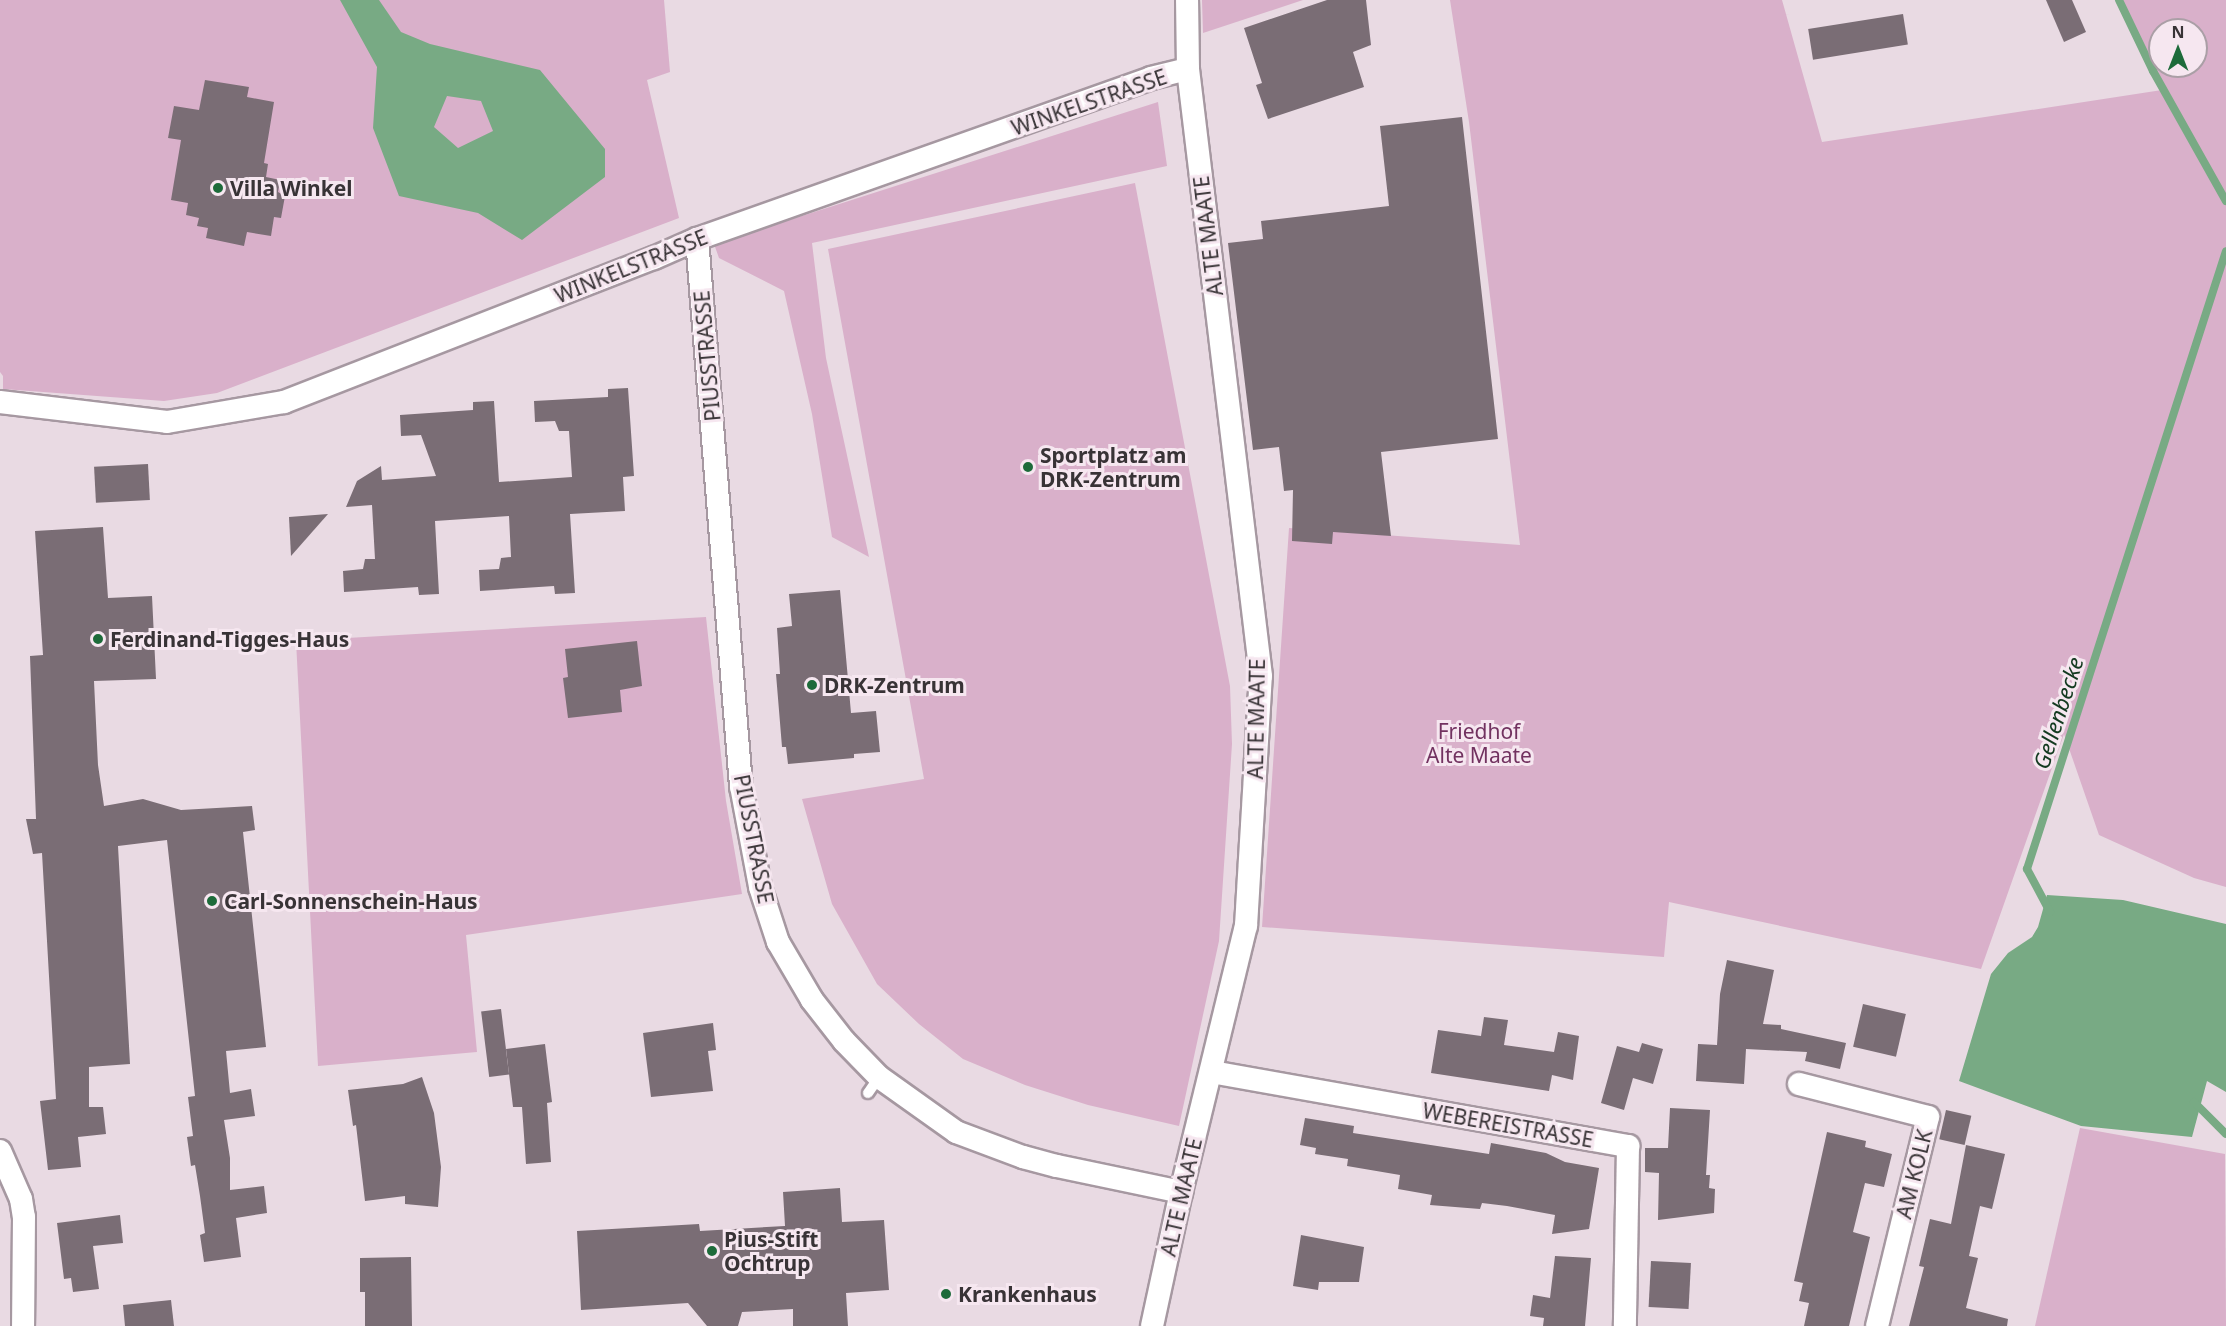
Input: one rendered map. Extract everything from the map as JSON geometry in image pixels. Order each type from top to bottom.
[{"type":"street","name":"WINKELSTRASSE","points":[[0,402],[167,422],[284,402],[654,258],[697,238],[1151,78],[1188,69],[1187,0]]},
{"type":"street","name":"ALTE MAATE","points":[[1152,1326],[1181,1192],[1246,926],[1261,676],[1188,69]]},
{"type":"street","name":"PIUSSTRASSE","points":[[697,238],[737,745],[760,887],[778,942],[812,999],[844,1041],[873,1085],[956,1132],[991,1145],[1057,1167],[1181,1192]]},
{"type":"street","name":"WEBEREISTRASSE","points":[[1212,1072],[1628,1146],[1625,1326]]},
{"type":"street","name":"AM KOLK","points":[[1799,1084],[1928,1117],[1876,1326]]},
{"type":"street","points":[[0,1151],[21,1199],[24,1217],[23,1326]]},
{"type":"green space","points":[[0,0],[664,0],[670,72],[647,80],[679,218],[217,393],[164,401],[3,389],[3,376],[0,372]]},
{"type":"green space","points":[[1202,0],[1303,0],[1203,33]]},
{"type":"green space","name":"Friedhof Alte Maate","points":[[1450,0],[1782,0],[1822,142],[2162,90],[2157,78],[2208,78],[2208,18],[2148,18],[2148,59],[2121,0],[2226,0],[2226,887],[2194,878],[2099,835],[2064,734],[1981,969],[1669,902],[1664,957],[1262,927],[1289,528],[1520,545],[1469,122]]},
{"type":"green space","points":[[1158,102],[1167,166],[812,243],[826,358],[869,557],[832,537],[812,414],[784,291],[719,258],[714,244]]},
{"type":"green space","points":[[1135,183],[1230,686],[1232,744],[1219,941],[1179,1126],[1088,1105],[1025,1085],[963,1059],[919,1024],[877,984],[832,904],[802,799],[924,779],[828,249]]},
{"type":"green space","points":[[706,617],[726,801],[742,894],[466,935],[477,1052],[318,1066],[296,641]]},
{"type":"green space","points":[[2080,1128],[2225,1154],[2226,1326],[2035,1326]]},
{"type":"shaded area","points":[[340,0],[379,0],[401,32],[430,44],[540,70],[605,149],[605,177],[522,240],[478,213],[399,196],[373,128],[377,67]],"holes":[[[447,96],[481,101],[493,131],[458,148],[434,127]]]},
{"type":"shaded area","points":[[2047,895],[2123,900],[2226,924],[2226,1092],[2207,1081],[2192,1137],[2081,1126],[1959,1081],[1991,974],[2008,953],[2032,937],[2038,927]]},
{"type":"building","points":[[1327,0],[1366,0],[1371,45],[1353,52],[1364,87],[1268,119],[1256,85],[1262,83],[1244,28]]},
{"type":"building","points":[[2046,0],[2072,0],[2086,32],[2064,42]]},
{"type":"building","points":[[1903,14],[1908,45],[1813,60],[1808,29]]},
{"type":"building","points":[[205,80],[249,87],[247,97],[274,102],[264,163],[268,164],[266,177],[280,180],[278,192],[285,196],[281,218],[274,217],[271,236],[247,232],[244,246],[206,238],[208,228],[197,226],[199,218],[186,215],[188,203],[171,200],[181,140],[168,138],[174,106],[199,110]]},
{"type":"building","points":[[1462,117],[1498,439],[1381,452],[1391,536],[1333,532],[1332,544],[1292,541],[1293,490],[1284,491],[1279,447],[1253,450],[1228,243],[1263,239],[1261,221],[1389,206],[1380,126]]},
{"type":"building","points":[[628,388],[634,476],[623,477],[625,511],[570,514],[575,593],[555,594],[554,586],[480,591],[479,570],[499,569],[501,558],[511,557],[509,516],[435,521],[439,594],[419,595],[418,587],[344,592],[343,571],[363,569],[365,559],[375,559],[372,505],[346,507],[357,481],[381,466],[382,480],[436,476],[421,435],[401,436],[400,415],[473,410],[473,402],[494,401],[499,482],[572,477],[569,431],[559,431],[555,421],[535,422],[534,401],[608,397],[608,389]]},
{"type":"building","points":[[148,464],[150,500],[96,503],[94,467]]},
{"type":"building","points":[[328,514],[291,556],[289,517]]},
{"type":"building","points":[[103,527],[108,598],[152,596],[156,679],[94,681],[98,765],[104,806],[143,799],[181,810],[252,806],[255,830],[243,832],[266,1047],[226,1051],[230,1093],[251,1089],[255,1116],[224,1120],[230,1158],[230,1190],[264,1186],[267,1213],[236,1218],[241,1257],[204,1262],[200,1235],[205,1233],[200,1196],[195,1165],[191,1166],[187,1137],[193,1136],[188,1097],[195,1096],[167,840],[118,846],[130,1064],[89,1067],[89,1107],[103,1107],[106,1134],[78,1137],[81,1167],[48,1170],[40,1101],[56,1099],[42,853],[33,854],[26,819],[36,819],[30,656],[43,655],[35,531]]},
{"type":"building","name":"DRK-Zentrum","points":[[840,590],[851,713],[876,711],[880,752],[854,754],[854,758],[788,764],[786,747],[782,747],[776,674],[780,674],[777,628],[792,626],[789,594]]},
{"type":"building","points":[[637,641],[642,686],[620,690],[622,712],[568,718],[563,678],[568,677],[565,649]]},
{"type":"building","points":[[1727,960],[1774,970],[1763,1024],[1781,1025],[1781,1029],[1846,1043],[1840,1069],[1805,1061],[1807,1052],[1746,1049],[1744,1084],[1696,1081],[1698,1044],[1717,1045],[1720,994]]},
{"type":"building","points":[[1863,1004],[1906,1014],[1896,1057],[1853,1047]]},
{"type":"building","points":[[501,1009],[509,1075],[489,1077],[481,1011]]},
{"type":"building","points":[[1484,1017],[1508,1020],[1504,1045],[1554,1052],[1558,1032],[1579,1036],[1573,1080],[1552,1075],[1549,1091],[1431,1073],[1438,1030],[1481,1036]]},
{"type":"building","points":[[713,1023],[716,1050],[708,1051],[713,1091],[651,1097],[643,1033]]},
{"type":"building","points":[[1642,1043],[1663,1049],[1653,1084],[1633,1078],[1624,1110],[1601,1103],[1617,1046],[1639,1052]]},
{"type":"building","points":[[545,1044],[552,1102],[547,1103],[551,1162],[526,1164],[522,1107],[513,1107],[506,1049]]},
{"type":"building","points":[[422,1077],[434,1113],[441,1167],[438,1207],[405,1204],[405,1196],[365,1201],[356,1125],[353,1126],[348,1090],[403,1084]]},
{"type":"building","points":[[1670,1108],[1710,1110],[1706,1175],[1710,1175],[1709,1188],[1715,1189],[1714,1213],[1658,1220],[1659,1173],[1645,1172],[1645,1148],[1668,1148]]},
{"type":"building","points":[[1946,1110],[1971,1116],[1965,1145],[1939,1139]]},
{"type":"building","points":[[1305,1118],[1354,1126],[1353,1133],[1489,1154],[1491,1143],[1546,1153],[1565,1162],[1599,1168],[1589,1229],[1552,1234],[1555,1215],[1507,1206],[1482,1203],[1480,1209],[1430,1205],[1432,1195],[1398,1189],[1400,1175],[1347,1166],[1348,1159],[1315,1154],[1316,1148],[1300,1145]]},
{"type":"building","points":[[1827,1132],[1866,1141],[1865,1147],[1892,1154],[1884,1187],[1865,1183],[1853,1232],[1870,1237],[1849,1326],[1804,1326],[1809,1303],[1799,1301],[1803,1283],[1794,1281]]},
{"type":"building","points":[[1966,1145],[2005,1154],[1992,1209],[1980,1206],[1969,1256],[1978,1258],[1966,1308],[2008,1319],[2007,1326],[1909,1326],[1924,1267],[1919,1266],[1930,1219],[1951,1224]]},
{"type":"building","name":"Pius-Stift Ochtrup","points":[[840,1188],[842,1222],[884,1220],[889,1290],[846,1293],[848,1326],[793,1326],[793,1309],[742,1312],[738,1326],[707,1326],[688,1303],[581,1310],[577,1231],[699,1224],[700,1231],[785,1226],[783,1192]]},
{"type":"building","points":[[120,1215],[123,1243],[93,1246],[99,1289],[73,1292],[71,1278],[64,1279],[57,1223]]},
{"type":"building","points":[[1301,1235],[1364,1247],[1359,1282],[1319,1282],[1318,1290],[1293,1286]]},
{"type":"building","points":[[1555,1256],[1591,1258],[1585,1326],[1543,1326],[1544,1318],[1530,1316],[1533,1295],[1550,1298]]},
{"type":"building","points":[[411,1257],[412,1326],[365,1326],[365,1292],[360,1292],[360,1258]]},
{"type":"building","points":[[1651,1261],[1691,1263],[1689,1309],[1649,1307]]},
{"type":"building","points":[[171,1300],[174,1326],[125,1326],[123,1305]]},
{"type":"waterway","name":"Gellenbecke","points":[[2119,0],[2153,71],[2226,201]]},
{"type":"waterway","name":"Gellenbecke","points":[[2050,912],[2027,869],[2226,251]]},
{"type":"waterway","name":"Gellenbecke","points":[[2194,1102],[2226,1134]]},
{"type":"place","name":"Villa Winkel","points":[[218,188]]},
{"type":"place","name":"Sportplatz am DRK-Zentrum","points":[[1028,467]]},
{"type":"place","name":"Ferdinand-Tigges-Haus","points":[[98,639]]},
{"type":"place","name":"DRK-Zentrum","points":[[812,685]]},
{"type":"place","name":"Carl-Sonnenschein-Haus","points":[[212,901]]},
{"type":"place","name":"Pius-Stift Ochtrup","points":[[712,1251]]},
{"type":"place","name":"Krankenhaus","points":[[946,1294]]}]
